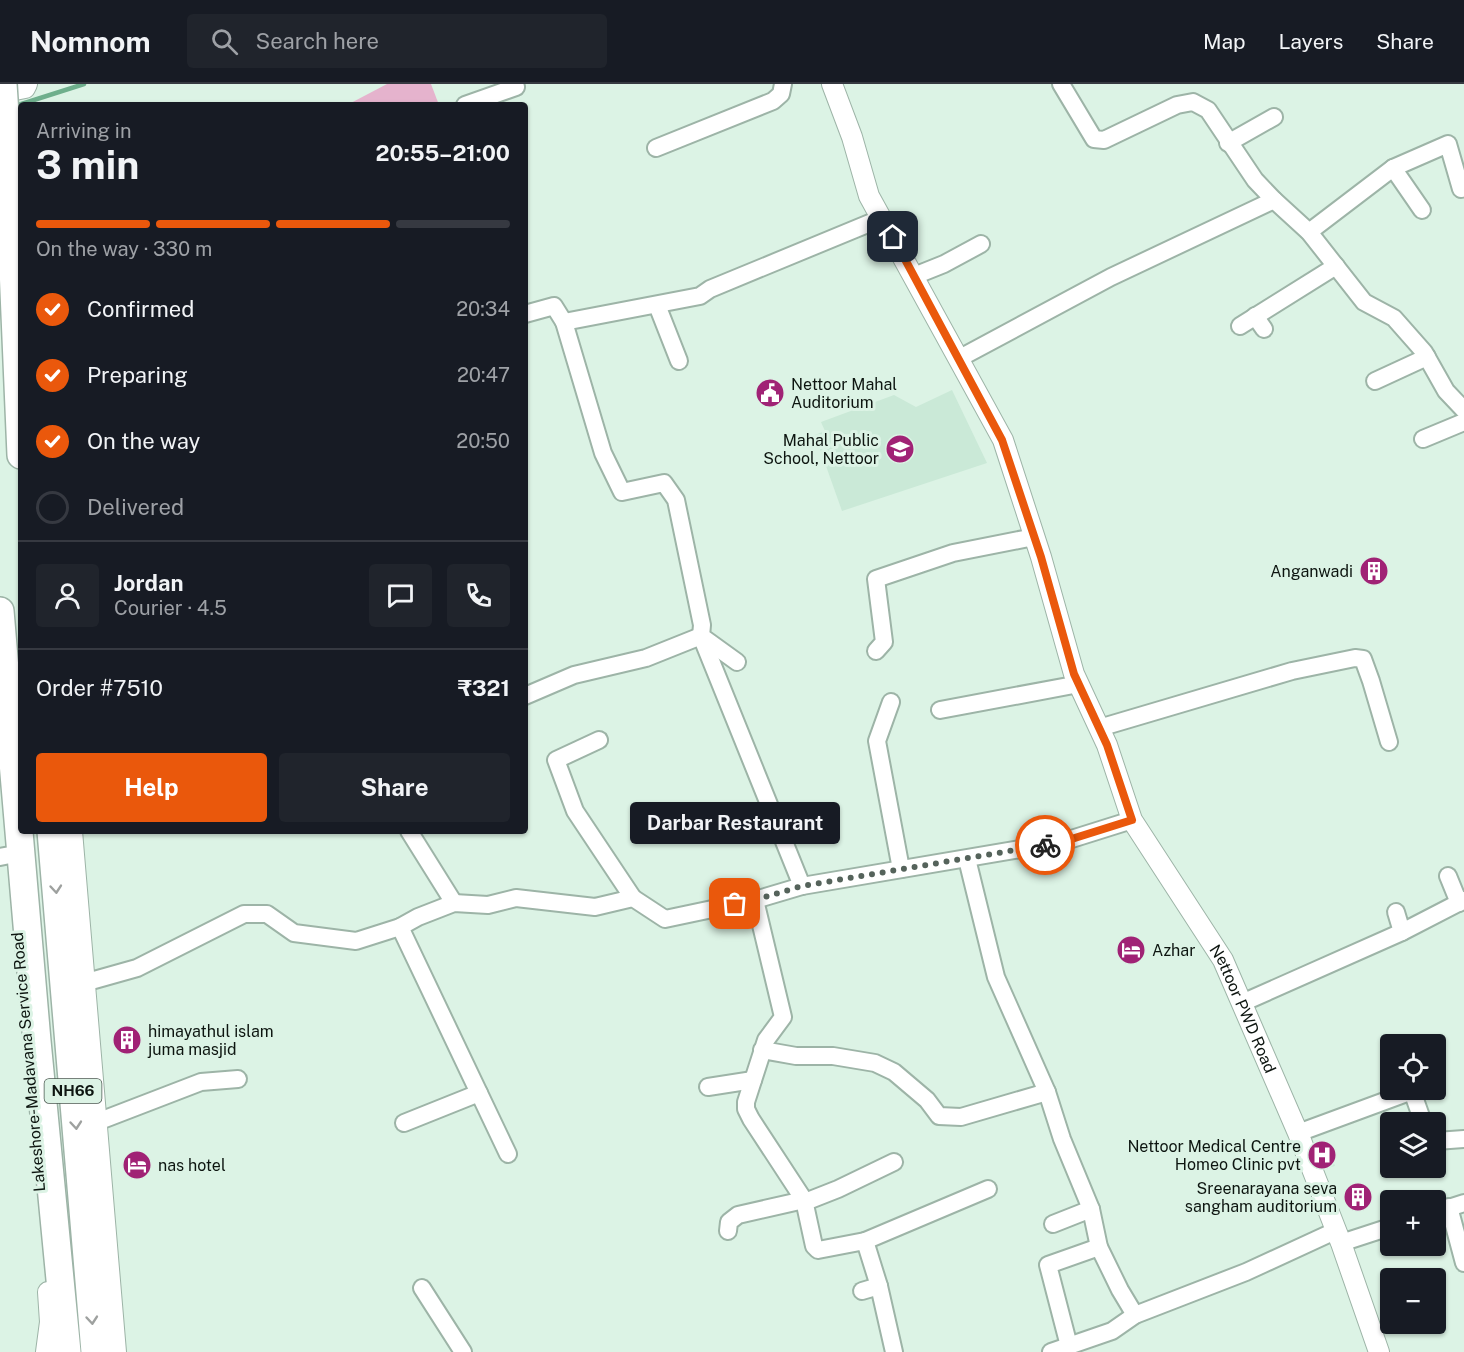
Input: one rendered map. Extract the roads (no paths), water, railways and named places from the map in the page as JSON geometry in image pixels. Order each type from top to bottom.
[{"type":"highway","points":[[3,84],[18,385]]},
{"type":"highway","name":"NH66","points":[[0,611],[18,820]]},
{"type":"highway","name":"NH66","points":[[19,834],[67,1352]]},
{"type":"highway","name":"NH66","points":[[51,834],[75,986],[95,1352]]},
{"type":"street","points":[[0,93],[25,88],[27,84]]},
{"type":"street","points":[[474,102],[516,87],[515,84]]},
{"type":"street","points":[[656,148],[773,101],[781,94],[783,84]]},
{"type":"street","name":"Nettoor PWD Road","points":[[832,84],[852,137],[869,196],[1002,440],[1034,537],[1074,674],[1099,728],[1132,820],[1223,960],[1298,1133],[1379,1352]]},
{"type":"street","points":[[1061,84],[1094,139],[1104,140],[1177,105],[1193,102],[1208,110],[1255,180],[1309,232],[1364,302],[1394,318],[1427,357],[1446,391],[1464,410]]},
{"type":"street","points":[[1228,143],[1274,117]]},
{"type":"street","points":[[0,133],[18,130]]},
{"type":"street","points":[[1309,232],[1393,168],[1448,144],[1461,189]]},
{"type":"street","points":[[1393,168],[1422,210]]},
{"type":"street","points":[[958,359],[1111,277],[1274,200]]},
{"type":"street","points":[[564,322],[700,296],[710,289],[882,218]]},
{"type":"street","points":[[914,276],[944,264],[981,244]]},
{"type":"street","points":[[1240,326],[1259,322],[1336,266]]},
{"type":"street","points":[[657,305],[679,362]]},
{"type":"street","points":[[528,313],[554,306],[564,322],[603,453],[622,492],[664,483],[676,500],[702,624],[700,636],[802,886]]},
{"type":"street","points":[[1375,381],[1427,357]]},
{"type":"street","points":[[1423,439],[1464,422]]},
{"type":"street","points":[[876,651],[885,642],[876,579],[953,553],[1034,537]]},
{"type":"street","points":[[700,636],[737,662]]},
{"type":"street","points":[[528,695],[574,675],[646,658],[700,636]]},
{"type":"street","points":[[1099,728],[1292,670],[1355,658],[1363,659],[1389,742]]},
{"type":"street","points":[[940,710],[1079,684]]},
{"type":"street","points":[[891,702],[877,741],[901,869]]},
{"type":"street","points":[[599,740],[556,760],[575,812],[633,898],[665,919],[755,900],[802,886],[1062,842],[1132,820]]},
{"type":"street","name":"Lakeshore-Madavana Service Road","points":[[0,771],[5,800],[5,856],[51,1322],[46,1352]]},
{"type":"street","points":[[72,834],[75,986],[97,1122],[116,1352]]},
{"type":"street","points":[[411,834],[454,903]]},
{"type":"street","points":[[967,859],[996,977],[1047,1092],[1062,1139],[1091,1209],[1099,1246],[1135,1315]]},
{"type":"street","points":[[1242,1003],[1402,932],[1462,902],[1448,876]]},
{"type":"street","points":[[75,986],[137,968],[244,914],[267,914],[294,933],[356,941],[400,927],[418,917],[454,903],[488,905],[516,898],[595,908],[633,898]]},
{"type":"street","points":[[755,900],[783,1017],[771,1030],[762,1050],[746,1102],[746,1109],[804,1201],[814,1245],[818,1250],[865,1241],[988,1189]]},
{"type":"street","points":[[1396,912],[1402,932]]},
{"type":"street","points":[[400,927],[508,1154]]},
{"type":"street","points":[[762,1050],[796,1056],[833,1056],[875,1063],[894,1072],[927,1100],[939,1116],[961,1117],[1047,1092]]},
{"type":"street","points":[[97,1122],[201,1082],[238,1078]]},
{"type":"street","points":[[708,1087],[753,1080]]},
{"type":"street","points":[[1298,1133],[1412,1091],[1419,1112]]},
{"type":"street","points":[[404,1123],[479,1093]]},
{"type":"street","points":[[1446,1140],[1464,1139]]},
{"type":"street","points":[[728,1231],[729,1222],[738,1215],[804,1201],[838,1189],[894,1162]]},
{"type":"street","points":[[1450,1207],[1464,1263]]},
{"type":"street","points":[[1053,1224],[1091,1209]]},
{"type":"street","points":[[1051,1352],[1112,1331],[1135,1315],[1338,1237],[1380,1229]]},
{"type":"street","points":[[865,1241],[879,1286],[894,1352]]},
{"type":"street","points":[[1069,1346],[1048,1265],[1099,1246]]},
{"type":"street","points":[[862,1291],[879,1286]]},
{"type":"street","points":[[422,1288],[463,1352]]},
{"type":"waterway","points":[[28,102],[84,84]]},
{"type":"waterway","points":[[12,107],[18,105]]},
{"type":"place","name":"Nettoor Mahal Auditorium","points":[[770,393]]},
{"type":"place","name":"Mahal Public School, Nettoor","points":[[900,449]]},
{"type":"place","name":"Anganwadi","points":[[1374,571]]},
{"type":"place","name":"Darbar Restaurant","points":[[735,904]]},
{"type":"place","name":"Azhar","points":[[1131,950]]},
{"type":"place","name":"himayathul islam juma masjid","points":[[127,1040]]},
{"type":"place","name":"Nettoor Medical Centre Homeo Clinic pvt","points":[[1322,1155]]},
{"type":"place","name":"nas hotel","points":[[137,1165]]},
{"type":"place","name":"Sreenarayana seva sangham auditorium","points":[[1358,1197]]}]
